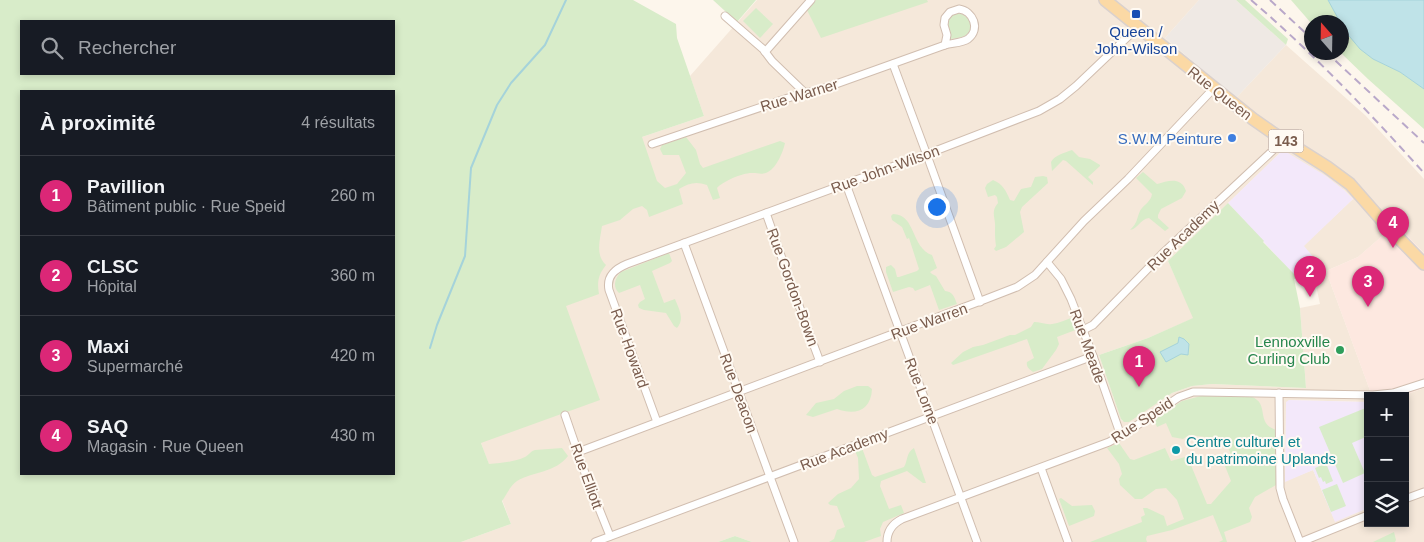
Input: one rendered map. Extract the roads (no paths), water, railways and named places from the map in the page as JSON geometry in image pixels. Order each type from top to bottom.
[{"type":"main road","name":"Rue Queen","points":[[1105,0],[1253,119],[1350,184],[1424,264]]},
{"type":"street","points":[[765,52],[811,0]]},
{"type":"street","name":"Rue Warner","points":[[652,144],[794,96],[803,91],[808,92],[822,89],[944,45],[966,40],[973,33],[975,25],[972,15],[959,9],[946,15],[944,21],[947,35],[944,45]]},
{"type":"street","points":[[724,16],[765,52],[803,91]]},
{"type":"street","name":"Rue John-Wilson","points":[[610,275],[619,267],[927,154],[1050,106],[1076,86],[1138,27]]},
{"type":"street","points":[[893,64],[980,302]]},
{"type":"street","name":"Rue Warren","points":[[578,452],[1022,285],[1035,275],[1084,221],[1128,179],[1214,88]]},
{"type":"street","name":"Rue Academy","points":[[1083,330],[1093,325],[1164,252],[1284,140]]},
{"type":"street","name":"Rue Lorne","points":[[846,184],[977,542]]},
{"type":"street","name":"Rue Gordon-Bown","points":[[766,213],[820,362]]},
{"type":"street","name":"Rue Deacon","points":[[684,244],[794,542]]},
{"type":"street","name":"Rue Meade","points":[[1047,262],[1064,283],[1093,356],[1121,436]]},
{"type":"street","name":"Rue Howard","points":[[610,275],[607,284],[657,422]]},
{"type":"street","name":"Rue Academy","points":[[595,542],[1093,356]]},
{"type":"street","name":"Rue Speid","points":[[886,542],[890,528],[902,519],[1041,468],[1121,436],[1171,401],[1185,394],[1202,392],[1373,395],[1393,393],[1424,383]]},
{"type":"street","points":[[1279,393],[1280,488],[1301,542],[1364,517]]},
{"type":"street","name":"Rue Elliott","points":[[565,415],[586,476],[610,536]]},
{"type":"street","points":[[1041,468],[1068,542]]},
{"type":"street","points":[[1409,498],[1424,492]]},
{"type":"water","points":[[1328,0],[1424,0],[1424,89],[1400,72],[1373,59],[1360,49],[1349,36],[1349,15],[1336,15]]},
{"type":"water","points":[[1179,337],[1189,344],[1188,355],[1181,354],[1166,362],[1160,352],[1178,343]]},
{"type":"waterway","points":[[430,348],[437,325],[465,256],[471,168],[497,105],[511,83],[545,45],[566,0]]},
{"type":"railway","points":[[1251,0],[1340,84],[1424,173]]},
{"type":"railway","points":[[1270,0],[1304,32]]},
{"type":"railway","points":[[1335,60],[1424,143]]},
{"type":"place","name":"Queen / John-Wilson","points":[[1136,14]]},
{"type":"place","name":"S.W.M Peinture","points":[[1232,138]]},
{"type":"place","name":"SAQ","points":[[1393,248]]},
{"type":"place","name":"CLSC","points":[[1310,297]]},
{"type":"place","name":"Maxi","points":[[1368,307]]},
{"type":"place","name":"Lennoxville Curling Club","points":[[1340,350]]},
{"type":"place","name":"Pavillion","points":[[1139,387]]},
{"type":"place","name":"Centre culturel et du patrimoine Uplands","points":[[1176,450]]}]
